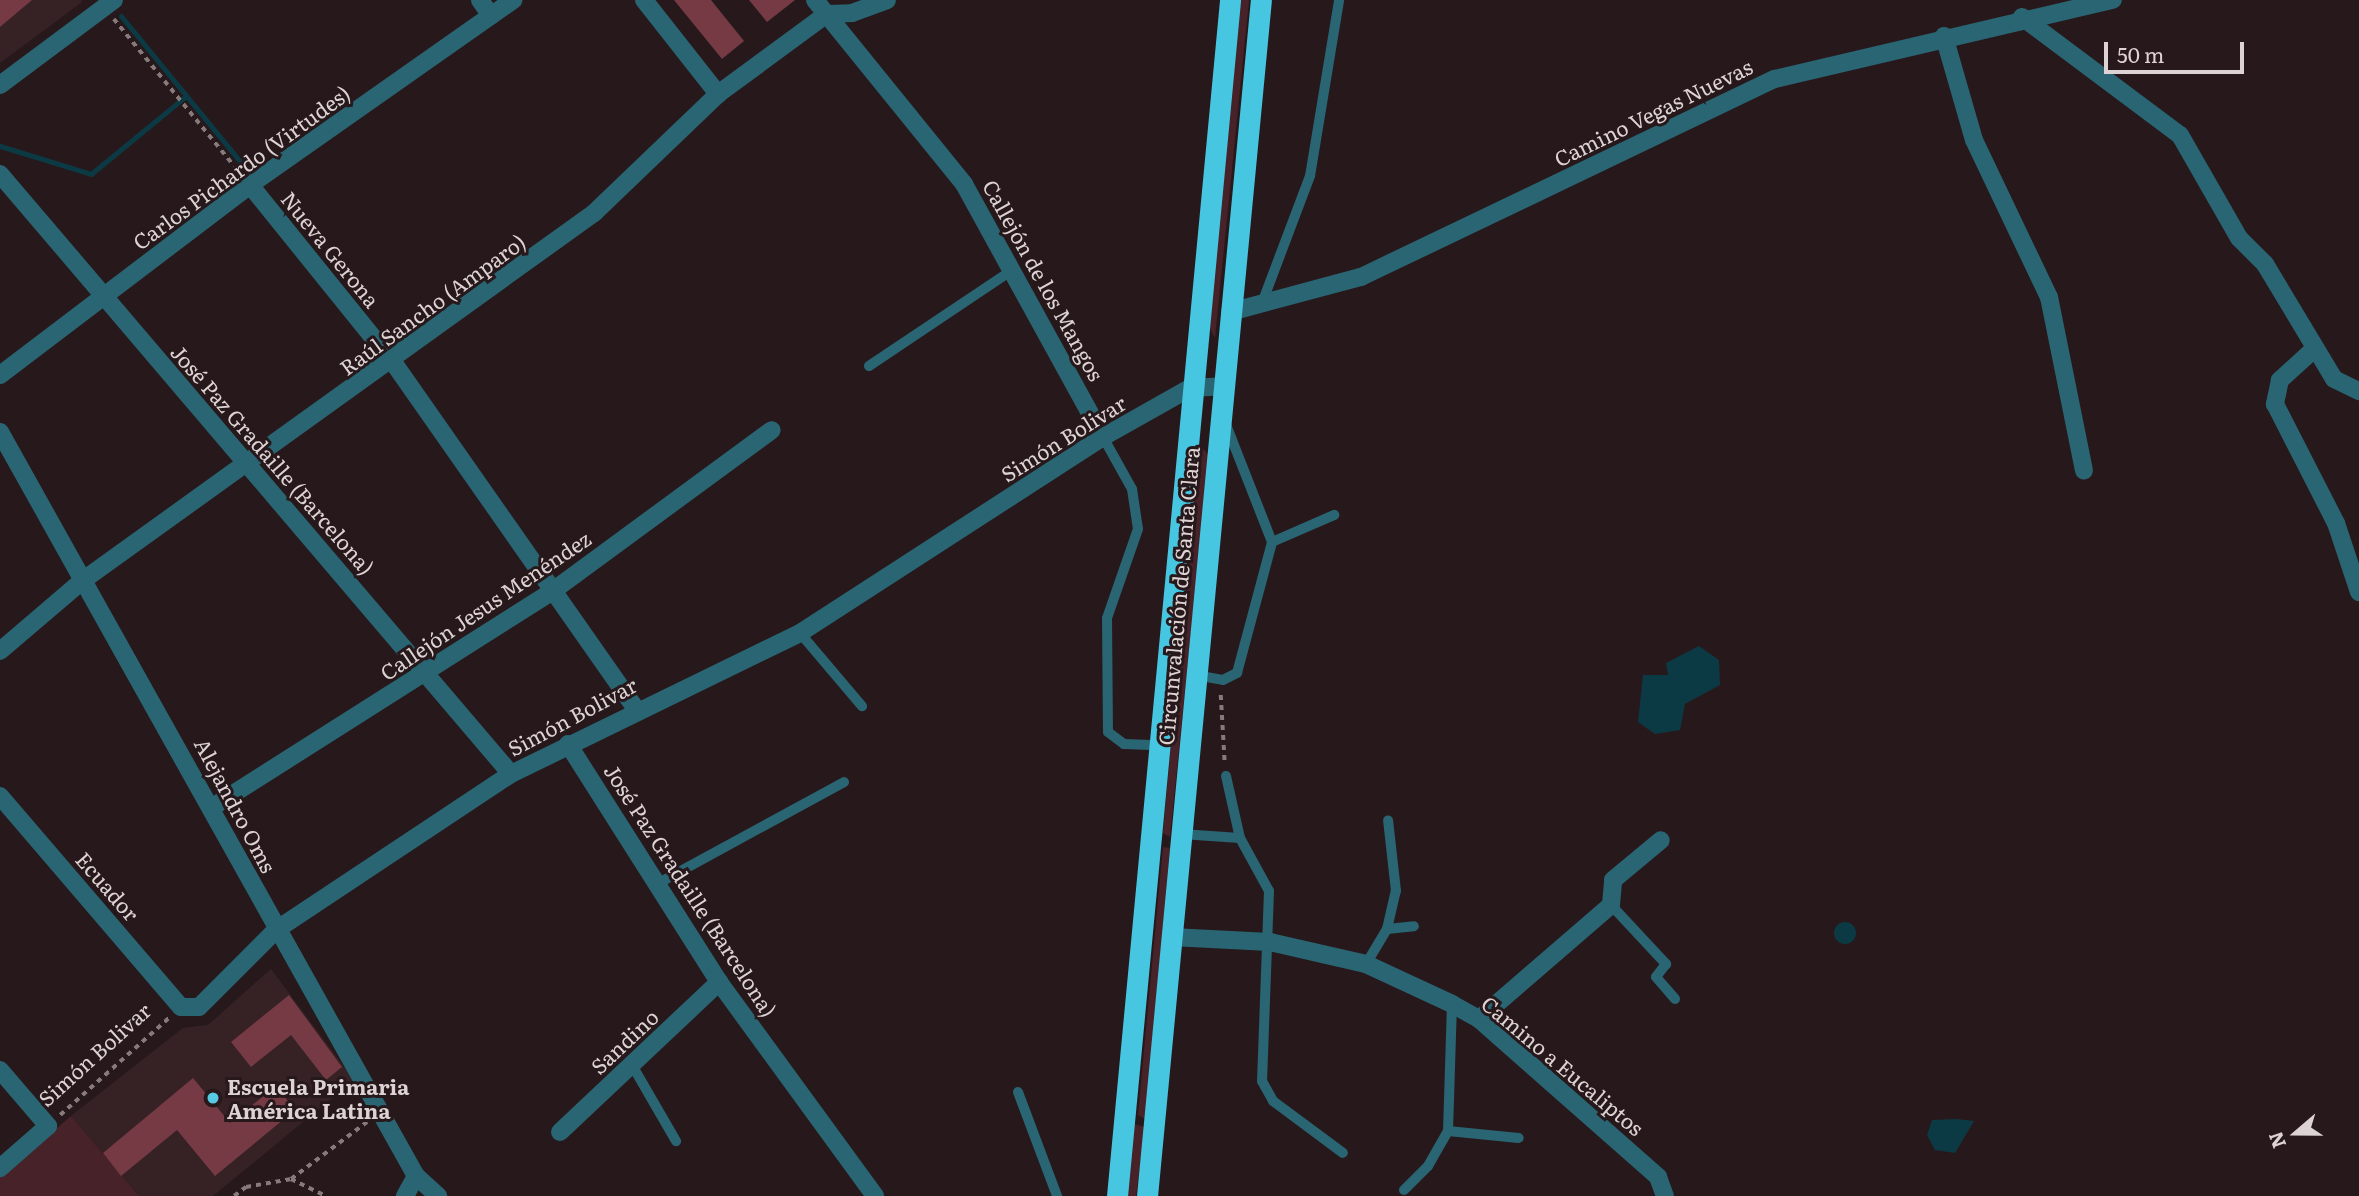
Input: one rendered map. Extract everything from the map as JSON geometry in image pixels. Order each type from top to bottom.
[{"type":"highway","name":"Circunvalación de Santa Clara","points":[[1117,1196],[1190,388],[1230,0]]},
{"type":"highway","name":"Circunvalación de Santa Clara","points":[[1147,1196],[1261,0]]},
{"type":"street","points":[[480,0],[491,16]]},
{"type":"street","name":"Carlos Pichardo (Virtudes)","points":[[0,375],[250,185],[513,0]]},
{"type":"street","points":[[644,0],[718,94]]},
{"type":"street","name":"Raúl Sancho (Amparo)","points":[[0,651],[82,581],[393,362],[594,213],[718,94],[821,7],[852,13],[887,0]]},
{"type":"street","name":"Camino Vegas Nuevas","points":[[1230,312],[1361,277],[1775,79],[2022,17],[2113,0]]},
{"type":"street","points":[[0,85],[105,2]]},
{"type":"street","name":"Callejón de los Mangos","points":[[821,7],[964,184],[1014,269],[1103,437]]},
{"type":"street","points":[[2022,17],[2180,135],[2313,350],[2334,379],[2359,391]]},
{"type":"street","points":[[1944,36],[1974,140],[2049,297],[2084,470]]},
{"type":"street","name":"José Paz Gradaille (Barcelona)","points":[[0,174],[102,299],[251,464],[511,774]]},
{"type":"street","name":"Nueva Gerona","points":[[250,185],[393,362],[635,708]]},
{"type":"street","points":[[2313,350],[2280,380],[2275,404],[2336,523],[2359,592]]},
{"type":"street","name":"Simón Bolivar","points":[[181,1007],[199,1007],[276,930],[511,774],[635,708],[800,633],[1103,437],[1190,388],[1223,386]]},
{"type":"street","name":"Callejón Jesus Menéndez","points":[[214,806],[426,674],[554,590],[772,430]]},
{"type":"street","name":"Alejandro Oms","points":[[0,432],[82,581],[214,806],[276,930],[415,1176],[438,1196]]},
{"type":"street","name":"José Paz Gradaille (Barcelona)","points":[[568,744],[719,982],[875,1196]]},
{"type":"street","name":"Ecuador","points":[[0,796],[181,1007]]},
{"type":"street","points":[[1479,1019],[1611,905],[1613,880],[1661,840]]},
{"type":"street","name":"Camino a Eucaliptos","points":[[1171,937],[1270,942],[1366,964],[1452,1004],[1479,1019],[1658,1177],[1665,1196]]},
{"type":"street","name":"Sandino","points":[[560,1132],[719,982]]},
{"type":"street","points":[[0,1070],[48,1126]]},
{"type":"street","name":"Simón Bolivar","points":[[0,1168],[48,1126]]},
{"type":"street","points":[[405,1196],[415,1176]]},
{"type":"lane","points":[[1262,303],[1310,176],[1339,0]]},
{"type":"lane","points":[[869,366],[1014,269]]},
{"type":"lane","points":[[1195,675],[1223,680],[1237,673],[1272,542],[1220,410]]},
{"type":"lane","name":"Callejón de los Mangos","points":[[1103,437],[1132,489],[1138,529],[1107,618],[1108,732],[1124,744],[1158,745]]},
{"type":"lane","points":[[1272,542],[1334,515]]},
{"type":"lane","points":[[800,633],[862,706]]},
{"type":"lane","points":[[1226,776],[1240,838],[1269,891],[1270,942],[1262,1081],[1273,1101],[1343,1153]]},
{"type":"lane","points":[[657,884],[844,782]]},
{"type":"lane","points":[[1366,964],[1387,929],[1395,891],[1388,820]]},
{"type":"lane","points":[[1181,834],[1240,838]]},
{"type":"lane","points":[[1611,905],[1666,964],[1656,977],[1675,999]]},
{"type":"lane","points":[[1387,929],[1414,926]]},
{"type":"lane","points":[[1404,1190],[1428,1166],[1448,1131],[1452,1004]]},
{"type":"lane","points":[[632,1065],[676,1141]]},
{"type":"lane","points":[[1018,1092],[1057,1196]]},
{"type":"lane","points":[[1448,1131],[1519,1138]]},
{"type":"path","name":"Nueva Gerona","points":[[105,2],[250,185]]},
{"type":"path","points":[[1223,680],[1226,776]]},
{"type":"path","name":"Simón Bolivar","points":[[48,1126],[181,1007]]},
{"type":"path","points":[[234,1196],[246,1187],[291,1179],[380,1112]]},
{"type":"path","points":[[291,1179],[326,1196]]},
{"type":"shaded area","points":[[0,0],[81,0],[82,2],[0,63]]},
{"type":"shaded area","points":[[1240,0],[1249,0],[1215,338],[1207,323]]},
{"type":"shaded area","points":[[1198,442],[1209,456],[1170,837],[1163,833]]},
{"type":"shaded area","points":[[1163,847],[1170,848],[1145,1119],[1138,1115]]},
{"type":"shaded area","name":"Escuela Primaria América Latina","points":[[271,969],[354,1080],[213,1196],[139,1196],[71,1116],[183,1028],[208,1025]]},
{"type":"shaded area","points":[[71,1116],[139,1196],[0,1196],[0,1177]]},
{"type":"shaded area","points":[[1134,1124],[1145,1127],[1136,1196],[1127,1196]]},
{"type":"water","points":[[1699,646],[1719,660],[1720,685],[1685,704],[1680,730],[1655,734],[1638,722],[1643,675],[1668,675],[1666,663]]},
{"type":"water","points":[[1845,922],[1853,925],[1856,933],[1853,941],[1845,944],[1837,941],[1834,933],[1837,925]]},
{"type":"water","points":[[1932,1120],[1974,1121],[1955,1153],[1935,1150],[1927,1135]]},
{"type":"building","points":[[0,0],[32,0],[0,27]]},
{"type":"building","points":[[674,0],[711,0],[744,41],[722,59]]},
{"type":"building","points":[[749,0],[795,0],[767,22]]},
{"type":"building","points":[[289,995],[342,1067],[326,1080],[291,1035],[251,1067],[231,1042]]},
{"type":"building","points":[[193,1078],[230,1123],[276,1086],[295,1110],[215,1176],[177,1130],[121,1176],[103,1153]]},
{"type":"waterway","points":[[121,16],[252,176]]},
{"type":"waterway","points":[[0,146],[91,174],[186,96]]},
{"type":"place","name":"Escuela Primaria América Latina","points":[[213,1098]]}]
